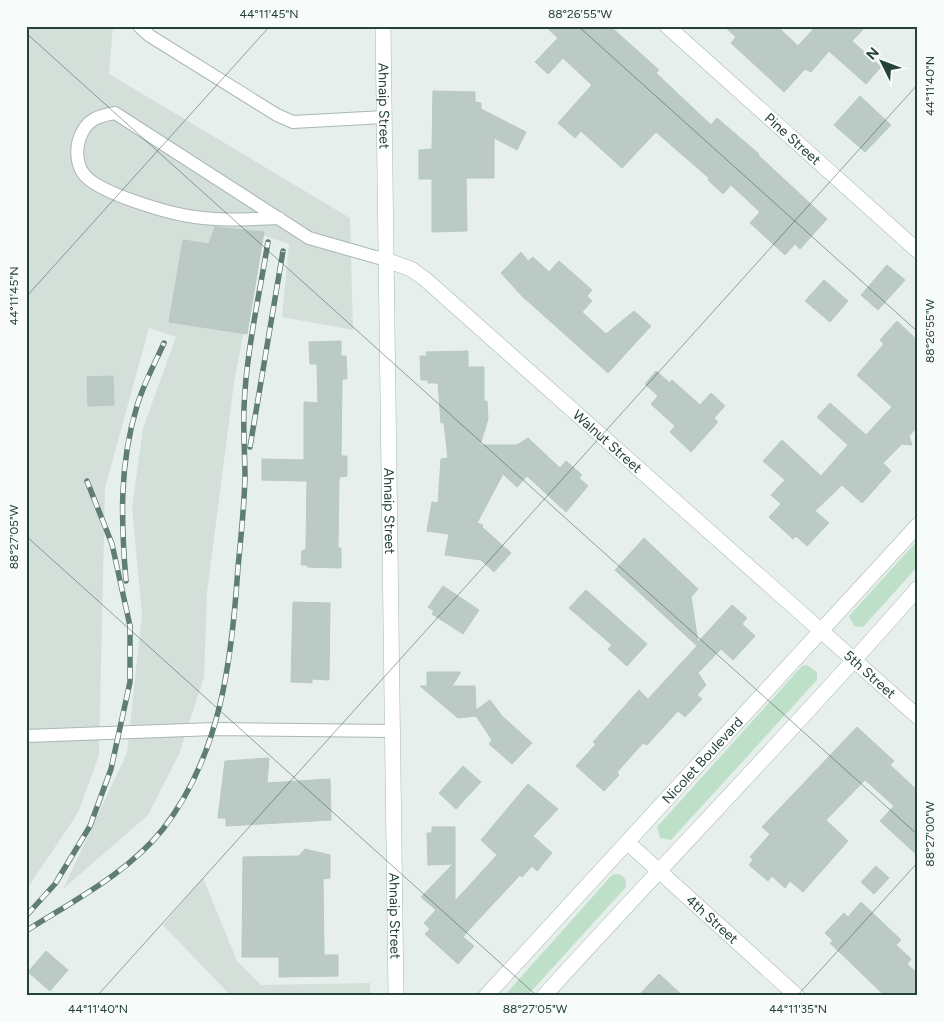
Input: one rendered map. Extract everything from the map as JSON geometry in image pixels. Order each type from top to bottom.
[{"type":"street","name":"Ahnaip Street","points":[[383,26],[396,996]]},
{"type":"street","name":"Pine Street","points":[[667,26],[918,251]]},
{"type":"street","name":"Walnut Street","points":[[386,260],[411,269],[425,279],[822,631]]},
{"type":"street","name":"Nicolet Boulevard","points":[[486,996],[918,525]]},
{"type":"street","points":[[544,996],[658,870],[855,660],[918,588]]},
{"type":"street","name":"5th Street","points":[[822,631],[918,717]]},
{"type":"street","name":"4th Street","points":[[627,842],[797,996]]},
{"type":"lane","points":[[139,26],[150,36],[277,115],[293,122],[384,117]]},
{"type":"lane","points":[[279,218],[245,220],[194,217],[123,198],[95,184],[83,174],[78,158],[78,142],[85,126],[98,116],[116,113],[279,218],[309,238],[386,260]]},
{"type":"lane","points":[[26,736],[214,729],[392,731]]},
{"type":"shaded area","points":[[26,26],[113,26],[109,74],[350,218],[353,330],[282,317],[289,244],[262,235],[234,383],[207,593],[204,677],[179,754],[148,815],[63,889],[127,753],[142,614],[132,508],[143,428],[176,337],[149,328],[105,488],[99,755],[78,813],[26,890]]},
{"type":"shaded area","points":[[203,878],[237,961],[261,985],[370,983],[370,996],[231,996],[163,925]]},
{"type":"green space","points":[[918,540],[918,566],[863,627],[854,626],[849,616]]},
{"type":"green space","points":[[807,665],[817,672],[817,680],[671,840],[660,838],[657,827],[802,666]]},
{"type":"green space","points":[[617,874],[624,878],[626,887],[527,996],[504,996],[612,875]]},
{"type":"building","points":[[545,26],[610,26],[659,70],[656,73],[711,125],[717,118],[759,154],[827,219],[800,249],[795,244],[785,255],[750,223],[760,212],[731,185],[723,194],[708,180],[709,178],[656,132],[622,168],[581,131],[575,138],[558,123],[592,85],[563,58],[548,74],[535,62],[558,38]]},
{"type":"building","points":[[724,26],[777,26],[798,46],[816,26],[866,26],[852,41],[881,67],[866,84],[829,51],[811,72],[805,69],[784,92],[731,43],[736,37]]},
{"type":"building","points":[[433,91],[475,92],[475,102],[481,103],[481,109],[526,132],[517,150],[494,138],[494,178],[466,178],[467,231],[432,232],[432,179],[419,179],[419,150],[432,149]]},
{"type":"building","points":[[860,96],[891,125],[865,152],[834,125]]},
{"type":"building","points":[[215,227],[264,232],[247,334],[169,322],[183,240],[209,244]]},
{"type":"building","points":[[521,252],[528,261],[533,257],[549,272],[559,261],[592,290],[587,296],[592,301],[582,312],[606,334],[634,311],[651,326],[608,373],[522,296],[501,273]]},
{"type":"building","points":[[887,265],[905,280],[878,310],[861,295]]},
{"type":"building","points":[[824,280],[848,301],[830,322],[805,301]]},
{"type":"building","points":[[897,321],[918,341],[918,426],[909,436],[912,445],[902,444],[883,463],[891,471],[862,503],[842,485],[815,511],[829,523],[807,546],[796,536],[793,539],[769,517],[781,504],[771,495],[785,480],[763,461],[782,440],[821,476],[848,445],[817,417],[830,403],[866,435],[892,407],[857,375],[884,344],[880,340]]},
{"type":"building","points":[[341,341],[341,356],[346,356],[347,379],[342,379],[341,456],[347,456],[347,476],[340,477],[339,480],[338,548],[341,548],[341,568],[307,567],[308,565],[301,565],[302,551],[306,549],[307,481],[262,480],[262,459],[304,460],[304,402],[318,403],[317,364],[310,364],[309,342]]},
{"type":"building","points":[[468,351],[468,367],[484,367],[484,401],[487,401],[488,419],[480,445],[517,445],[528,438],[560,468],[566,461],[582,475],[579,478],[588,486],[566,512],[527,476],[517,487],[503,474],[477,523],[483,525],[482,527],[511,553],[494,572],[481,560],[445,555],[449,534],[427,531],[432,502],[438,503],[441,459],[448,458],[444,423],[441,423],[438,383],[428,383],[428,380],[421,380],[420,356],[427,356],[426,352]]},
{"type":"building","points":[[656,371],[670,383],[672,380],[700,405],[711,393],[725,406],[714,418],[718,422],[691,452],[670,432],[675,426],[651,404],[658,396],[645,384]]},
{"type":"building","points":[[113,376],[114,405],[88,406],[87,377]]},
{"type":"building","points":[[644,538],[698,589],[691,597],[698,642],[732,605],[747,618],[742,624],[755,636],[733,660],[721,649],[698,673],[706,685],[697,695],[702,699],[685,717],[678,711],[647,745],[643,743],[617,772],[619,775],[604,791],[576,766],[596,744],[593,742],[639,690],[648,699],[697,646],[615,570]]},
{"type":"building","points":[[443,586],[479,610],[463,634],[432,614],[434,611],[428,607]]},
{"type":"building","points":[[586,590],[647,644],[627,666],[608,649],[612,645],[569,608]]},
{"type":"building","points":[[293,602],[330,603],[329,680],[312,679],[312,683],[291,682]]},
{"type":"building","points":[[427,672],[461,672],[452,686],[475,686],[476,710],[490,700],[502,716],[532,743],[512,764],[489,744],[492,740],[476,716],[458,718],[420,686],[427,686]]},
{"type":"building","points":[[857,727],[894,761],[890,765],[918,791],[918,856],[880,821],[894,806],[865,780],[826,820],[848,841],[803,892],[790,881],[785,888],[772,876],[768,881],[749,865],[753,860],[750,857],[770,834],[762,827]]},
{"type":"building","points":[[269,758],[267,783],[330,779],[331,820],[226,826],[226,818],[218,818],[225,761]]},
{"type":"building","points":[[463,766],[481,782],[456,809],[439,793]]},
{"type":"building","points":[[528,784],[558,809],[533,836],[552,853],[537,871],[532,866],[522,877],[520,875],[466,933],[463,937],[474,946],[458,964],[425,934],[430,929],[424,923],[436,910],[421,897],[453,864],[428,865],[427,833],[432,833],[432,827],[455,827],[455,901],[497,855],[481,840]]},
{"type":"building","points":[[305,849],[330,855],[330,878],[323,879],[324,955],[338,955],[338,976],[279,977],[279,957],[242,957],[243,857],[299,856]]},
{"type":"building","points":[[876,866],[889,878],[874,894],[861,882]]},
{"type":"building","points":[[861,902],[901,940],[896,945],[911,959],[907,964],[918,974],[918,996],[885,996],[830,943],[833,941],[825,933],[844,913],[848,917]]},
{"type":"building","points":[[46,951],[68,970],[50,991],[28,972]]},
{"type":"building","points":[[659,974],[683,996],[638,996]]},
{"type":"railway","points":[[26,931],[117,873],[149,845],[163,829],[183,800],[211,737],[227,671],[232,636],[245,489],[245,387],[268,242]]},
{"type":"railway","points":[[250,447],[283,251]]},
{"type":"railway","points":[[126,581],[123,493],[127,450],[140,398],[164,343]]},
{"type":"railway","points":[[26,916],[55,884],[90,826],[111,769],[130,682],[130,626],[112,544],[87,481]]}]
